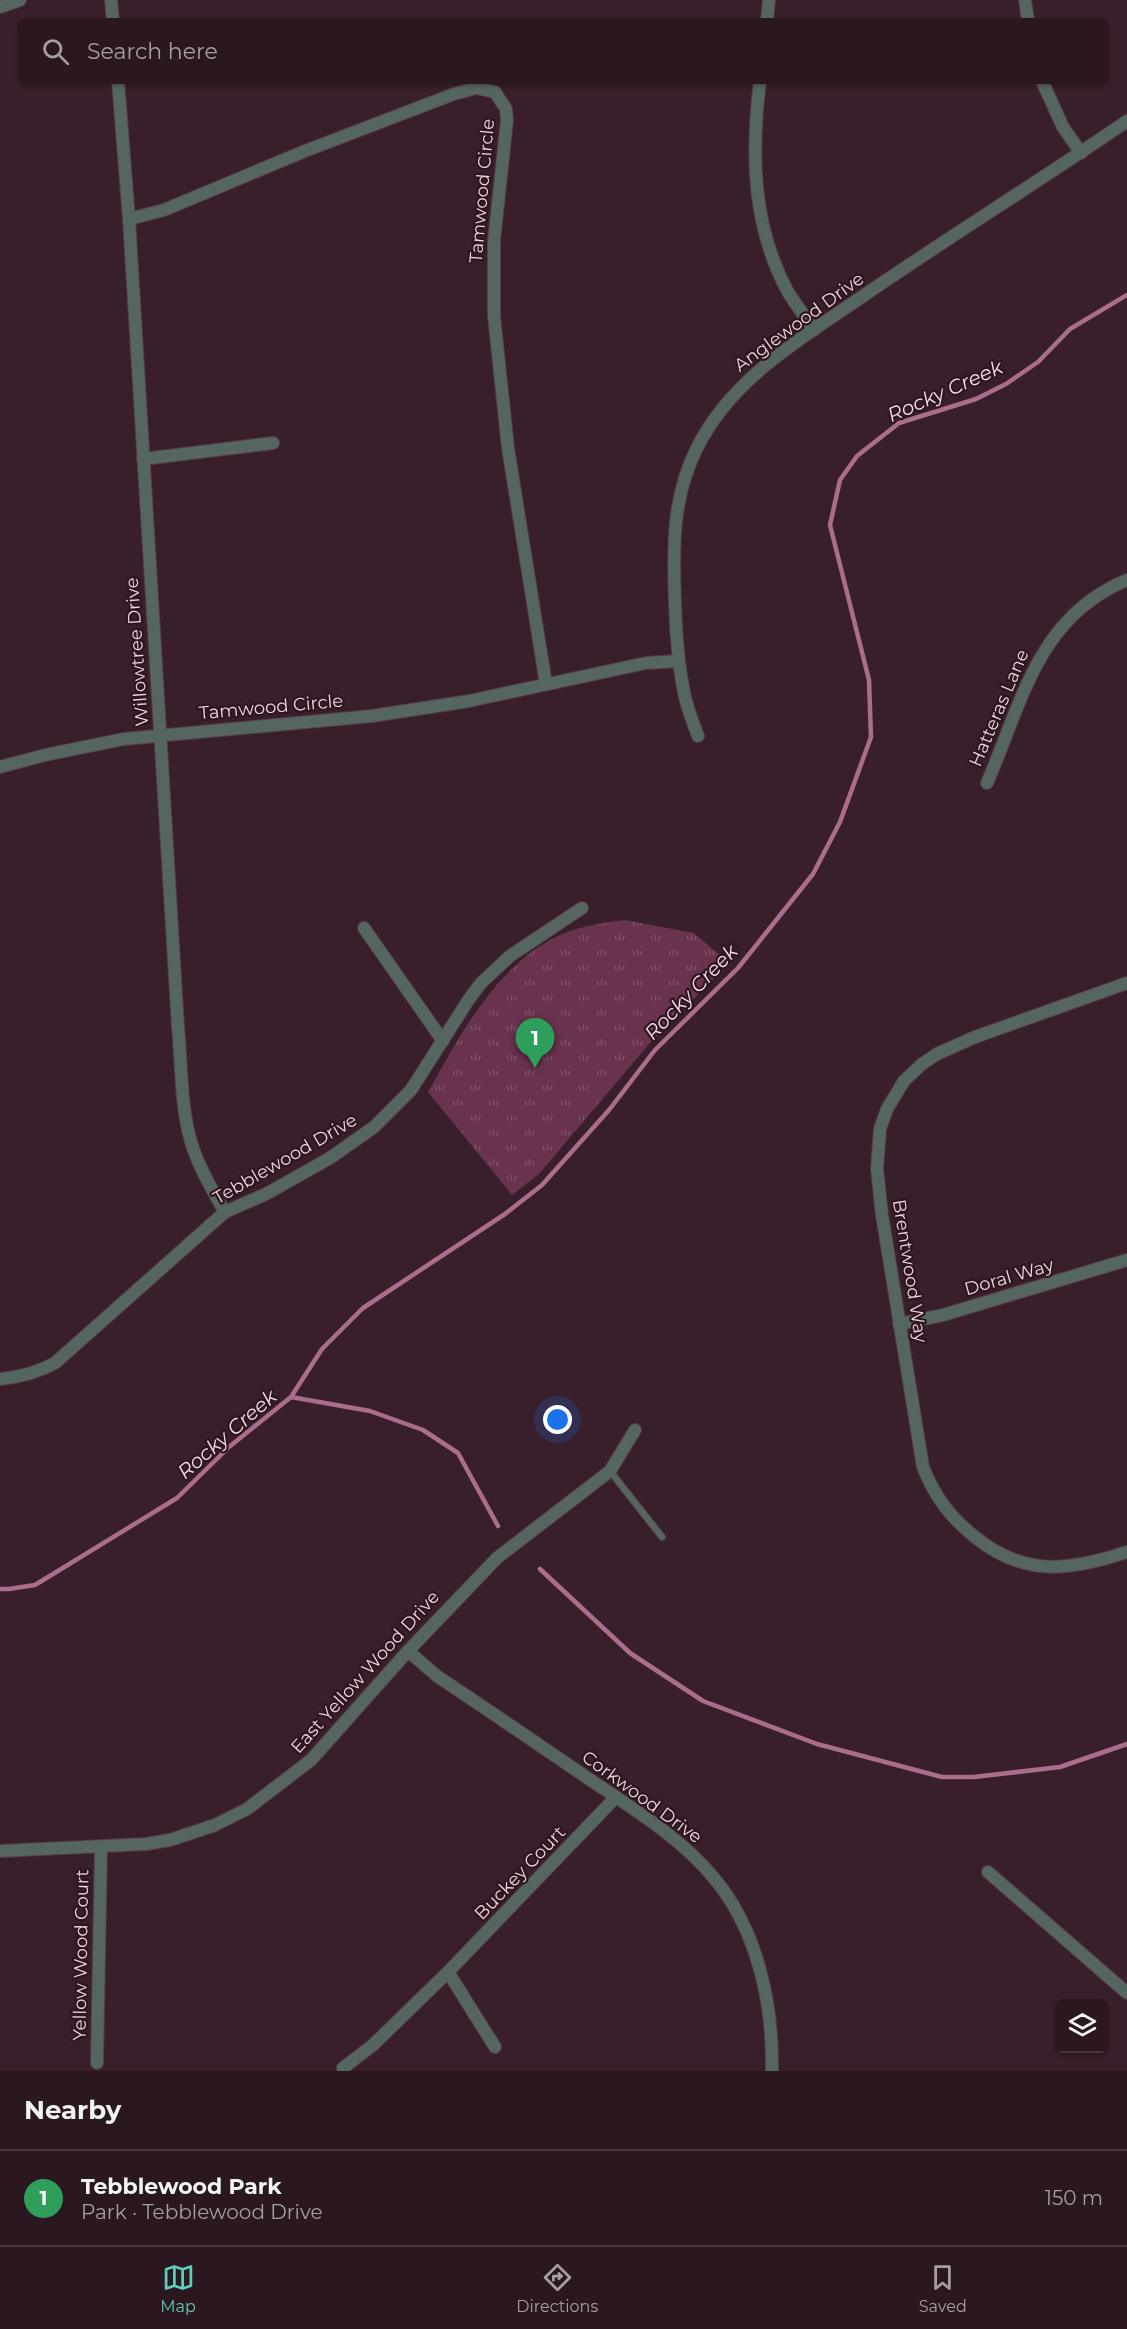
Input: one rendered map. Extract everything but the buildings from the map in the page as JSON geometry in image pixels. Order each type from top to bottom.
[{"type":"street","points":[[3,4],[20,0]]},
{"type":"street","points":[[111,0],[113,18]]},
{"type":"street","points":[[767,18],[769,0]]},
{"type":"street","points":[[1025,0],[1028,18]]},
{"type":"street","name":"Willowtree Drive","points":[[118,84],[129,219],[178,1027],[187,1122],[193,1149],[206,1181],[225,1212]]},
{"type":"street","points":[[760,84],[754,143],[756,189],[760,214],[780,276],[789,294],[814,330]]},
{"type":"street","points":[[1043,84],[1063,127],[1081,153]]},
{"type":"street","name":"Tamwood Circle","points":[[129,219],[164,210],[305,151],[454,94],[476,88],[495,92],[506,109],[507,120],[493,261],[494,316],[499,378],[507,448],[546,684]]},
{"type":"street","name":"Anglewood Drive","points":[[698,736],[685,699],[679,661],[674,533],[678,504],[690,464],[716,416],[742,386],[814,330],[1127,122]]},
{"type":"street","points":[[144,459],[273,443]]},
{"type":"street","name":"Hatteras Lane","points":[[987,783],[1030,675],[1049,641],[1089,599],[1127,580]]},
{"type":"street","name":"Tamwood Circle","points":[[0,767],[95,744],[160,735],[372,716],[469,701],[646,663],[679,661]]},
{"type":"street","name":"Tebblewood Drive","points":[[0,1379],[21,1377],[55,1363],[225,1212],[266,1194],[330,1158],[374,1127],[411,1090],[468,999],[494,969],[530,941],[582,908]]},
{"type":"street","points":[[364,928],[442,1041]]},
{"type":"street","name":"Brentwood Way","points":[[1127,983],[975,1038],[937,1054],[922,1064],[904,1081],[892,1099],[880,1129],[877,1169],[899,1324],[923,1467],[933,1491],[947,1512],[990,1549],[1009,1559],[1030,1565],[1057,1567],[1084,1564],[1127,1552]]},
{"type":"street","name":"Doral Way","points":[[899,1324],[942,1315],[1127,1260]]},
{"type":"street","name":"East Yellow Wood Drive","points":[[0,1851],[101,1847],[170,1840],[215,1825],[247,1809],[311,1760],[408,1651],[497,1558],[610,1472],[635,1430]]},
{"type":"street","name":"Corkwood Drive","points":[[408,1651],[437,1676],[669,1835],[713,1877],[748,1936],[764,1988],[770,2028],[772,2071]]},
{"type":"street","name":"Buckey Court","points":[[343,2068],[373,2044],[448,1972],[616,1797]]},
{"type":"street","name":"Yellow Wood Court","points":[[97,2063],[101,1847]]},
{"type":"street","points":[[988,1872],[1127,1993]]},
{"type":"street","points":[[448,1972],[495,2047]]},
{"type":"lane","points":[[610,1472],[662,1537]]},
{"type":"green space","points":[[625,920],[694,933],[729,963],[649,1044],[539,1174],[512,1195],[428,1092],[479,1007],[511,970],[530,953],[568,932],[587,926]]},
{"type":"waterway","name":"Rocky Creek","points":[[0,1589],[35,1585],[177,1498],[229,1447],[291,1397],[322,1349],[363,1308],[505,1214],[542,1185],[609,1110],[655,1050],[738,968],[813,874],[840,822],[871,737],[869,680],[830,525],[840,480],[857,456],[899,423],[976,399],[1006,384],[1038,362],[1070,329],[1127,295]]},
{"type":"waterway","points":[[291,1397],[370,1411],[423,1430],[458,1453],[498,1526]]},
{"type":"waterway","points":[[540,1569],[630,1653],[703,1701],[817,1744],[942,1777],[974,1777],[1060,1767],[1127,1744]]},
{"type":"place","name":"Tebblewood Park","points":[[535,1068]]}]
